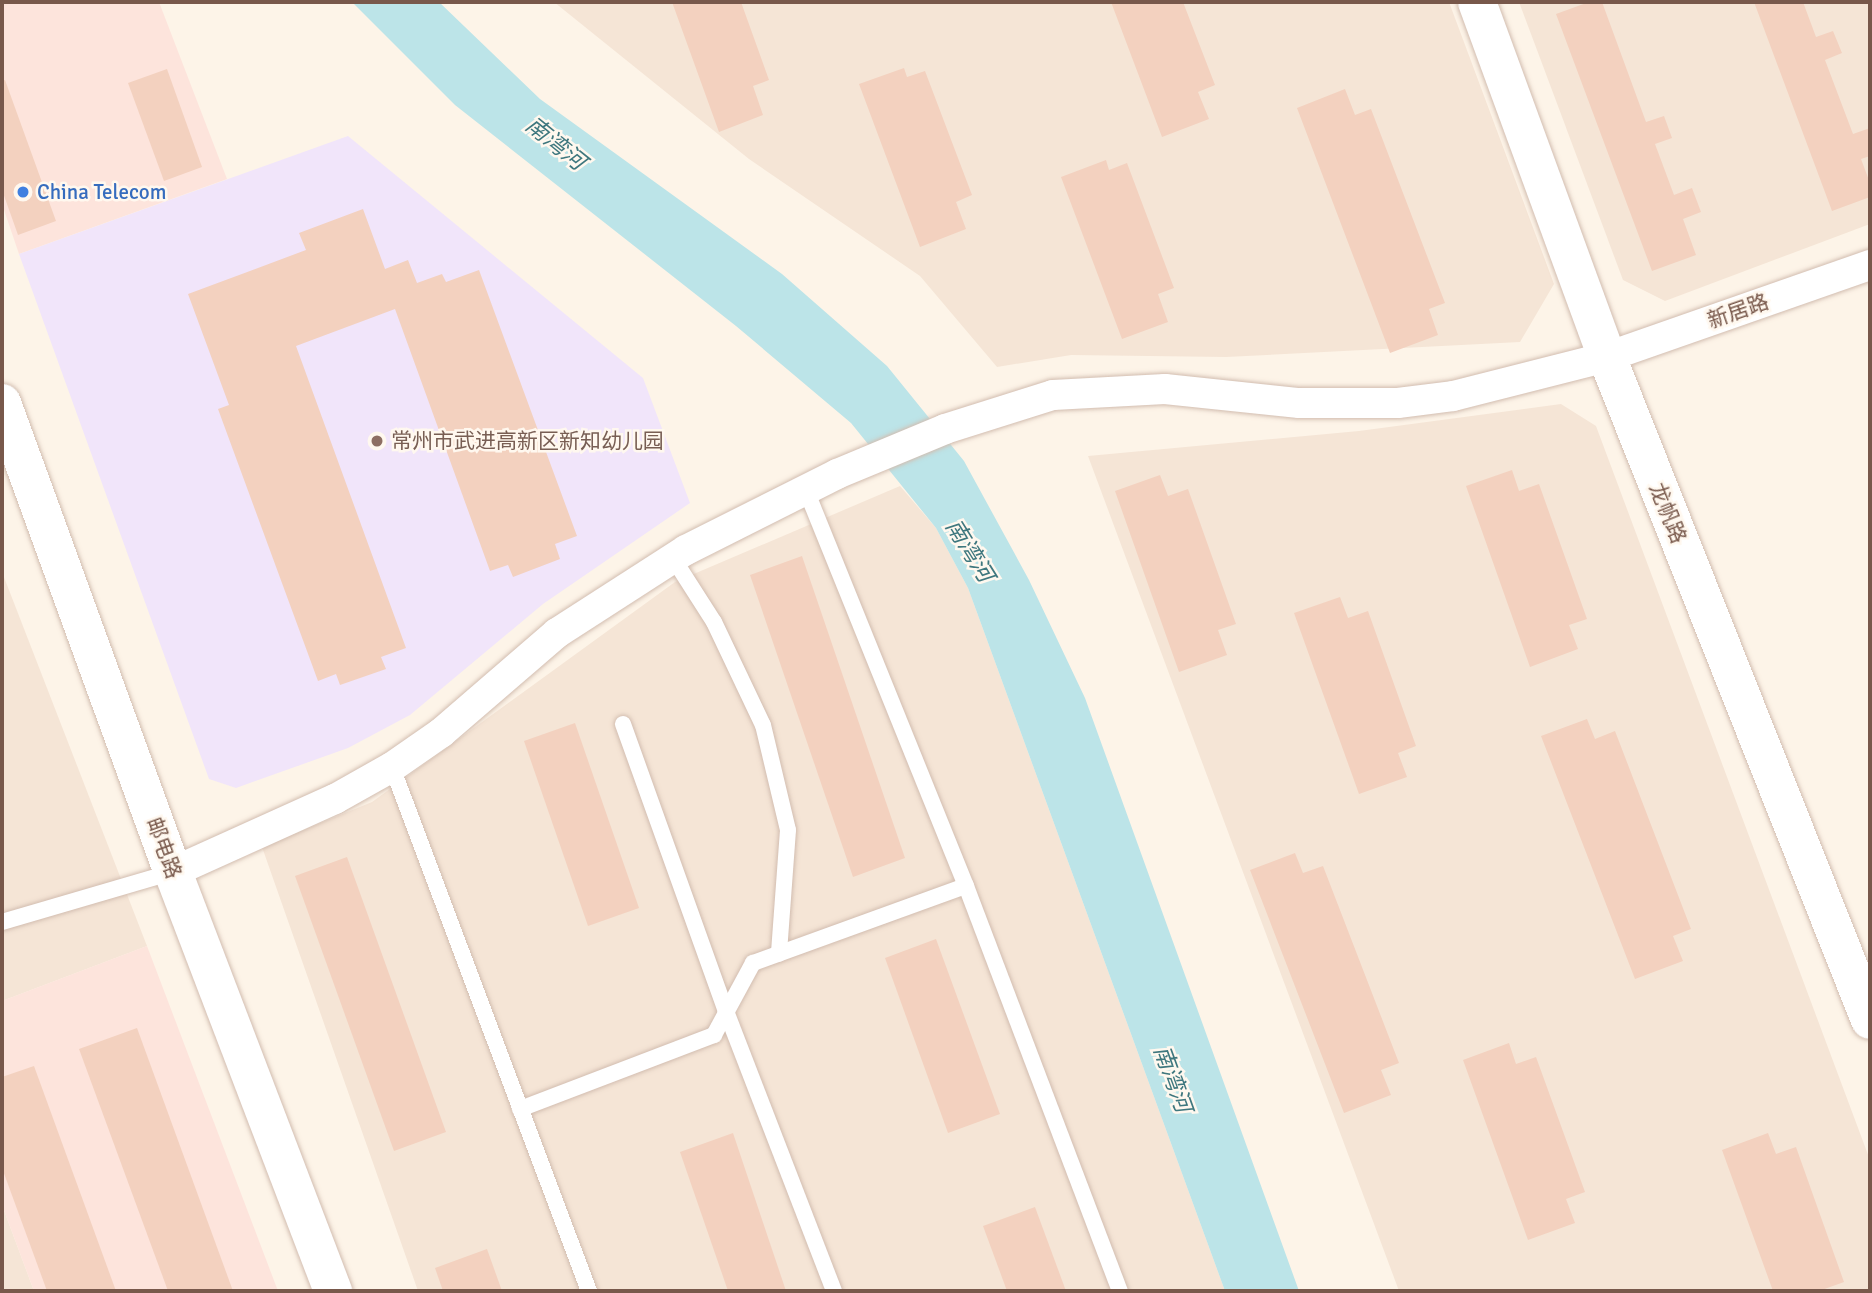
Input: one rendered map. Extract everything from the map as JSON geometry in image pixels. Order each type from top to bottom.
[{"type":"street","name":"龙帆路","points":[[1477,2],[1606,357],[1870,1020]]},
{"type":"street","name":"新居路","points":[[173,872],[335,799],[392,766],[441,733],[557,633],[673,558],[837,474],[945,429],[1053,395],[1165,389],[1299,403],[1398,403],[1453,396],[1606,357],[1870,265]]},
{"type":"street","name":"邮电路","points":[[2,403],[173,872],[333,1291]]},
{"type":"lane","points":[[806,490],[966,887],[1121,1291]]},
{"type":"lane","points":[[673,558],[714,622],[763,726],[788,830],[779,954]]},
{"type":"lane","points":[[623,724],[726,1011],[834,1291]]},
{"type":"lane","points":[[392,766],[589,1291]]},
{"type":"lane","points":[[2,922],[173,872]]},
{"type":"lane","points":[[520,1109],[714,1035],[753,963],[966,887]]},
{"type":"shaded area","points":[[2,2],[159,2],[227,179],[19,254],[2,204]]},
{"type":"shaded area","points":[[554,2],[1449,2],[1554,284],[1520,342],[1226,357],[1071,355],[997,367],[920,276],[749,159]]},
{"type":"shaded area","points":[[1519,2],[1870,2],[1870,224],[1665,301],[1623,280]]},
{"type":"shaded area","name":"常州市武进高新区新知幼儿园","points":[[348,136],[643,378],[690,503],[543,604],[410,715],[348,748],[236,788],[209,779],[19,254]]},
{"type":"shaded area","points":[[1561,404],[1596,426],[1870,1160],[1870,1291],[1399,1291],[1088,456],[1359,431]]},
{"type":"shaded area","points":[[900,486],[936,528],[968,588],[1225,1291],[418,1291],[262,847],[372,802],[675,582]]},
{"type":"shaded area","points":[[2,572],[147,946],[2,1001]]},
{"type":"shaded area","points":[[147,946],[278,1291],[34,1291],[2,1205],[2,1001]]},
{"type":"shaded area","points":[[2,1205],[34,1291],[2,1291]]},
{"type":"water","name":"南湾河","points":[[352,2],[439,2],[540,99],[782,274],[887,366],[964,461],[1029,580],[1085,698],[1299,1291],[1225,1291],[968,588],[936,528],[851,423],[736,326],[455,105]]},
{"type":"building","points":[[672,2],[741,2],[769,80],[753,86],[763,115],[719,132]]},
{"type":"building","points":[[1111,2],[1183,2],[1215,85],[1198,92],[1209,119],[1162,137]]},
{"type":"building","points":[[1589,2],[1602,2],[1646,122],[1664,116],[1672,138],[1655,144],[1674,195],[1692,188],[1701,212],[1683,219],[1696,255],[1652,271],[1556,14]]},
{"type":"building","points":[[1754,2],[1803,2],[1816,37],[1833,31],[1842,53],[1825,60],[1853,134],[1870,128],[1870,156],[1861,159],[1870,183],[1870,197],[1832,211]]},
{"type":"building","points":[[904,68],[907,77],[925,71],[972,195],[956,202],[966,229],[920,247],[859,84]]},
{"type":"building","points":[[167,69],[202,167],[164,181],[128,83]]},
{"type":"building","points":[[5,80],[56,221],[18,235],[2,190],[2,81]]},
{"type":"building","points":[[1345,89],[1355,115],[1371,109],[1445,303],[1429,309],[1438,335],[1390,353],[1297,108]]},
{"type":"building","points":[[1106,160],[1109,170],[1127,163],[1174,288],[1158,294],[1168,322],[1122,339],[1061,177]]},
{"type":"building","points":[[363,209],[385,269],[408,260],[417,283],[442,274],[446,282],[479,270],[577,536],[555,544],[560,559],[513,577],[508,565],[490,571],[395,309],[296,346],[406,648],[381,657],[386,669],[340,685],[336,674],[318,681],[218,409],[229,405],[188,294],[306,250],[299,233]]},
{"type":"building","points":[[1512,470],[1519,491],[1539,484],[1587,619],[1569,625],[1578,649],[1530,667],[1466,486]]},
{"type":"building","points":[[1160,475],[1168,496],[1188,489],[1236,624],[1218,630],[1227,655],[1179,672],[1115,491]]},
{"type":"building","points":[[802,556],[905,858],[853,877],[750,575]]},
{"type":"building","points":[[1340,597],[1348,618],[1368,611],[1416,746],[1398,753],[1407,777],[1359,794],[1294,613]]},
{"type":"building","points":[[1587,719],[1595,739],[1615,731],[1691,929],[1673,936],[1683,961],[1635,979],[1541,736]]},
{"type":"building","points":[[575,723],[639,908],[588,926],[524,741]]},
{"type":"building","points":[[1295,853],[1303,873],[1323,866],[1399,1063],[1381,1070],[1391,1095],[1344,1113],[1250,870]]},
{"type":"building","points":[[347,857],[446,1132],[394,1151],[295,876]]},
{"type":"building","points":[[936,939],[1000,1114],[948,1133],[885,958]]},
{"type":"building","points":[[137,1028],[233,1291],[168,1291],[79,1049]]},
{"type":"building","points":[[1509,1043],[1516,1064],[1536,1057],[1585,1192],[1566,1199],[1575,1223],[1528,1240],[1463,1060]]},
{"type":"building","points":[[34,1066],[116,1291],[47,1291],[2,1168],[2,1077]]},
{"type":"building","points":[[733,1133],[786,1291],[728,1291],[680,1152]]},
{"type":"building","points":[[1768,1133],[1776,1154],[1796,1147],[1844,1282],[1819,1291],[1773,1291],[1722,1150]]},
{"type":"building","points":[[1035,1207],[1066,1291],[1007,1291],[983,1226]]},
{"type":"building","points":[[487,1249],[502,1291],[443,1291],[435,1268]]},
{"type":"place","name":"China Telecom","points":[[23,192]]},
{"type":"place","name":"常州市武进高新区新知幼儿园","points":[[377,441]]}]
